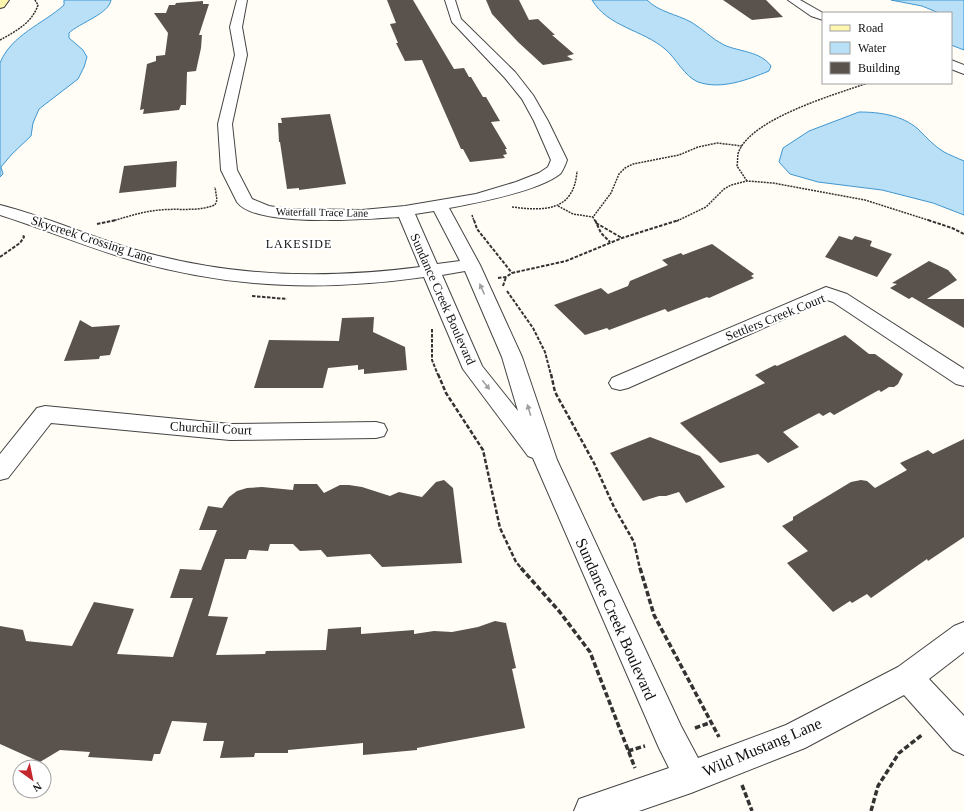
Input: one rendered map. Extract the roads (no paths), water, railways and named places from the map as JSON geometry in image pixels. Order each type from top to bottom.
[{"type":"main road","points":[[0,5],[4,0]]},
{"type":"street","name":"Waterfall Trace Lane","points":[[242,0],[236,26],[240,55],[225,124],[228,170],[246,202],[265,211],[288,214],[362,215],[405,211],[463,201],[522,185],[545,176],[555,170],[559,160],[541,121],[528,98],[510,76],[456,20],[450,0]]},
{"type":"street","points":[[792,0],[822,17]]},
{"type":"street","points":[[952,64],[964,70]]},
{"type":"street","name":"Sundance Creek Boulevard","points":[[440,206],[475,273],[512,357],[544,460],[670,737],[690,777]]},
{"type":"street","name":"Skycreek Crossing Lane","points":[[0,210],[34,220],[122,252],[175,266],[240,276],[308,281],[370,278],[430,271],[475,273]]},
{"type":"street","name":"Sundance Creek Boulevard","points":[[405,211],[473,369],[544,460]]},
{"type":"street","name":"Settlers Creek Court","points":[[620,383],[826,293],[840,298],[964,379]]},
{"type":"street","name":"Churchill Court","points":[[0,471],[45,414],[230,432],[376,430]]},
{"type":"street","name":"Wild Mustang Lane","points":[[590,811],[690,777],[794,737],[908,677],[964,635]]},
{"type":"street","points":[[908,677],[956,730]]},
{"type":"water","points":[[64,0],[111,0],[105,10],[69,33],[69,38],[83,50],[87,57],[84,67],[78,79],[39,109],[33,123],[31,136],[1,167],[3,174],[0,177],[0,63],[5,53],[20,37],[56,12],[64,5]]},
{"type":"water","points":[[592,0],[647,0],[662,10],[691,22],[724,45],[761,57],[771,66],[769,71],[734,83],[716,85],[698,82],[688,76],[665,49],[647,37],[607,16]]},
{"type":"water","points":[[891,0],[964,0],[964,50],[952,45],[952,12],[937,12],[922,6]]},
{"type":"water","points":[[859,112],[890,115],[905,120],[918,129],[940,150],[964,161],[964,215],[933,203],[882,190],[818,182],[790,174],[779,162],[783,148],[809,131]]},
{"type":"district","name":"LAKESIDE","points":[[299,244]]}]
